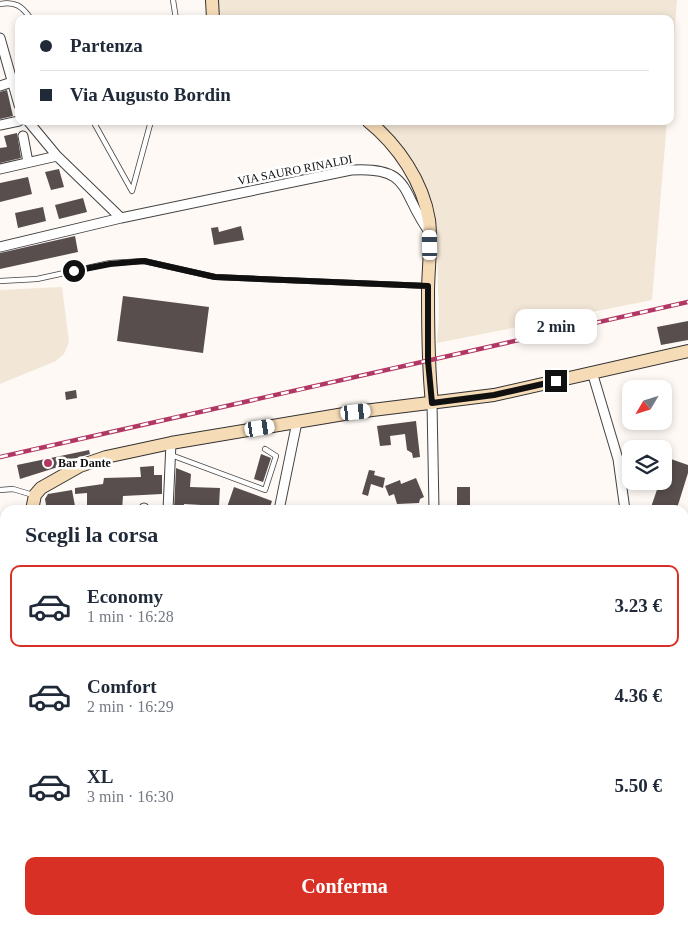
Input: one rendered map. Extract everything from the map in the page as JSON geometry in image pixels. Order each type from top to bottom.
[{"type":"street","points":[[212,0],[213,15]]},
{"type":"street","points":[[0,38],[15,92]]},
{"type":"street","points":[[0,86],[12,82]]},
{"type":"street","points":[[0,125],[15,122]]},
{"type":"street","points":[[31,125],[57,156],[121,218]]},
{"type":"street","points":[[372,125],[395,149],[409,168],[426,208],[430,233],[428,361],[432,403],[434,505]]},
{"type":"street","points":[[23,136],[28,162]]},
{"type":"street","points":[[0,169],[57,156]]},
{"type":"street","name":"VIA SAURO RINALDI","points":[[0,247],[121,218],[350,170],[376,169],[390,174],[400,181],[430,233]]},
{"type":"street","points":[[33,505],[34,495],[47,485],[89,462],[171,449],[297,422],[356,412],[507,392],[688,351]]},
{"type":"street","points":[[592,372],[618,459],[624,505]]},
{"type":"street","points":[[280,505],[297,422]]},
{"type":"street","points":[[168,505],[171,449]]},
{"type":"lane","points":[[174,0],[176,15]]},
{"type":"lane","points":[[0,4],[12,2],[18,5],[27,15]]},
{"type":"lane","points":[[95,125],[132,191],[150,125]]},
{"type":"lane","points":[[0,281],[37,279],[110,264],[144,261],[215,277],[428,286]]},
{"type":"lane","points":[[171,449],[265,490],[276,456],[265,449]]},
{"type":"lane","points":[[0,490],[13,489],[34,495]]},
{"type":"shaded area","points":[[217,0],[677,0],[674,37],[674,15],[219,15]]},
{"type":"shaded area","points":[[381,125],[667,125],[652,300],[437,343],[439,316],[436,221],[419,174],[397,140]]},
{"type":"shaded area","points":[[62,287],[69,342],[64,354],[56,361],[0,384],[0,290]]},
{"type":"building","points":[[7,90],[13,116],[0,119],[0,92]]},
{"type":"building","points":[[17,133],[21,158],[0,163],[0,148],[7,147],[4,136]]},
{"type":"building","points":[[59,169],[64,187],[51,190],[45,172]]},
{"type":"building","points":[[28,177],[32,194],[0,202],[0,183]]},
{"type":"building","points":[[83,198],[87,212],[59,219],[55,205]]},
{"type":"building","points":[[43,207],[46,221],[18,228],[15,213]]},
{"type":"building","points":[[241,226],[244,240],[214,245],[211,228],[218,227],[219,232]]},
{"type":"building","points":[[75,236],[78,252],[0,269],[0,253]]},
{"type":"building","points":[[123,296],[209,307],[203,353],[117,341]]},
{"type":"building","points":[[688,321],[688,340],[661,345],[657,327]]},
{"type":"building","points":[[76,390],[77,398],[66,400],[65,392]]},
{"type":"building","points":[[416,421],[420,457],[413,458],[412,453],[407,450],[405,434],[390,436],[391,445],[380,446],[377,426]]},
{"type":"building","points":[[89,450],[90,454],[57,464],[58,467],[20,479],[17,465]]},
{"type":"building","points":[[261,454],[271,458],[263,482],[254,479]]},
{"type":"building","points":[[672,459],[688,465],[688,473],[678,505],[652,505],[657,490],[672,490]]},
{"type":"building","points":[[154,466],[154,475],[162,475],[162,494],[123,496],[122,505],[87,505],[87,493],[75,494],[75,488],[103,484],[104,478],[141,477],[140,467]]},
{"type":"building","points":[[176,468],[191,474],[190,487],[220,488],[219,505],[174,505]]},
{"type":"building","points":[[369,470],[375,471],[374,475],[385,478],[383,488],[371,484],[368,496],[362,494]]},
{"type":"building","points":[[416,478],[424,497],[420,499],[419,503],[397,504],[394,494],[389,496],[385,486],[400,480],[401,484]]},
{"type":"building","points":[[234,487],[272,501],[271,505],[228,505]]},
{"type":"building","points":[[457,487],[470,487],[470,505],[457,505]]},
{"type":"building","points":[[72,490],[75,505],[46,505],[45,499],[48,494]]},
{"type":"railway","points":[[0,457],[688,302]]},
{"type":"place","name":"Bar Dante","points":[[48,463]]},
{"type":"route","points":[[74,271],[110,264],[144,261],[215,277],[428,286],[428,361],[432,403],[494,395],[556,381]]}]
